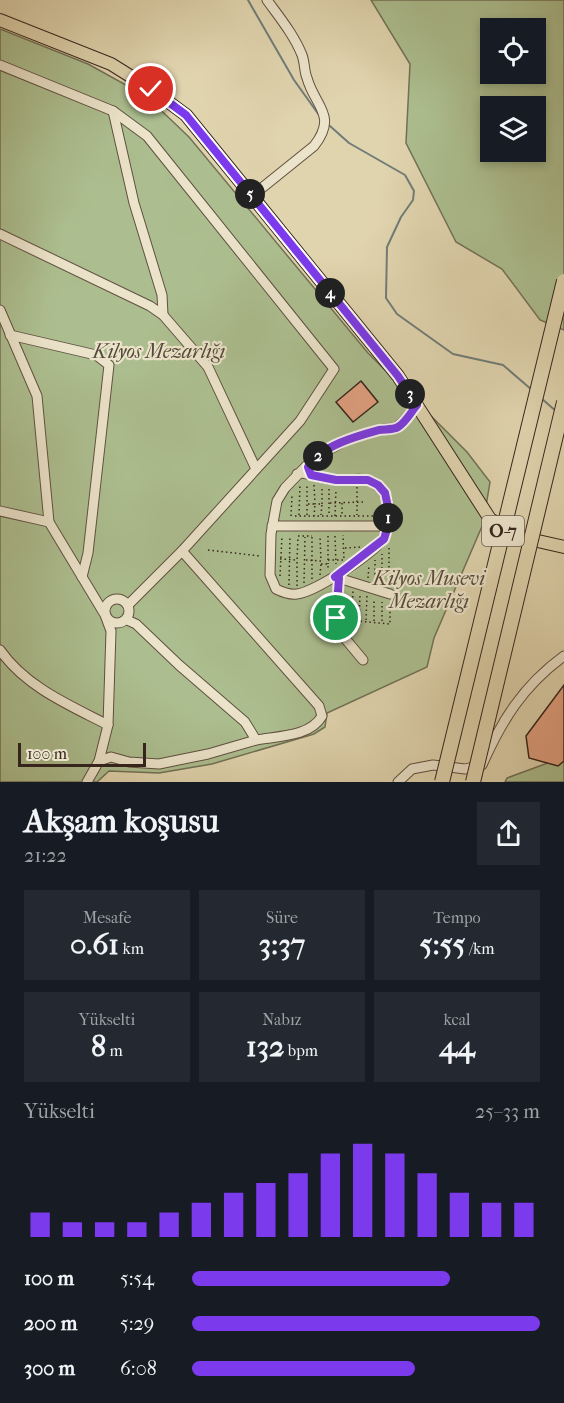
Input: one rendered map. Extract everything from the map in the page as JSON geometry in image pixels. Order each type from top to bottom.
[{"type":"highway","name":"O-7","points":[[442,782],[564,280]]},
{"type":"highway","name":"O-7","points":[[473,782],[564,402]]},
{"type":"main road","points":[[0,20],[111,64],[151,89],[186,115],[398,376],[490,519],[520,537],[564,547]]},
{"type":"street","points":[[252,196],[314,146],[322,135],[326,115],[307,79],[303,58],[294,37],[267,0]]},
{"type":"street","points":[[0,65],[113,111],[147,136],[334,369],[300,421],[182,551],[128,605]]},
{"type":"street","points":[[113,111],[134,203],[162,295],[163,315]]},
{"type":"street","points":[[0,234],[150,306],[163,315],[208,367],[256,469]]},
{"type":"street","points":[[0,310],[37,396],[49,522],[105,615],[111,631],[108,726],[99,761],[87,782]]},
{"type":"street","points":[[10,335],[96,355],[109,365],[88,553],[82,577]]},
{"type":"street","points":[[390,594],[354,583],[276,589],[270,575],[272,526],[277,501],[313,459],[346,440],[383,429],[396,428],[417,405]]},
{"type":"street","points":[[313,459],[308,467],[313,479]]},
{"type":"street","points":[[297,476],[313,479],[368,480],[385,493],[388,507],[384,539],[314,585]]},
{"type":"street","points":[[0,511],[49,522]]},
{"type":"street","points":[[272,526],[388,521]]},
{"type":"street","points":[[99,761],[111,757],[129,762],[159,764],[208,754],[256,740],[308,730],[317,725],[322,716],[319,706],[182,551]]},
{"type":"street","points":[[314,585],[336,618],[338,630],[363,660]]},
{"type":"street","points":[[120,599],[128,605],[130,610],[127,620],[123,623],[114,624],[105,615],[105,609],[112,600],[120,599]]},
{"type":"street","points":[[127,620],[136,624],[245,722],[256,740]]},
{"type":"street","points":[[0,650],[14,667],[46,693],[108,726]]},
{"type":"street","points":[[398,782],[412,769],[433,765],[465,769],[482,765],[507,715],[527,689],[564,656]]},
{"type":"path","points":[[297,476],[298,516]]},
{"type":"path","points":[[297,476],[291,516],[357,516],[388,521]]},
{"type":"path","points":[[313,479],[322,485],[329,486],[329,516]]},
{"type":"path","points":[[306,516],[308,483],[313,479]]},
{"type":"path","points":[[313,479],[314,516]]},
{"type":"path","points":[[321,516],[322,485]]},
{"type":"path","points":[[335,516],[336,487]]},
{"type":"path","points":[[357,487],[357,516]]},
{"type":"path","points":[[299,500],[307,500]]},
{"type":"path","points":[[342,502],[342,516]]},
{"type":"path","points":[[329,503],[363,502]]},
{"type":"path","points":[[299,507],[322,504]]},
{"type":"path","points":[[281,559],[282,535],[298,536],[297,560],[314,585]]},
{"type":"path","points":[[290,535],[289,560],[314,585]]},
{"type":"path","points":[[314,585],[335,560],[335,535]]},
{"type":"path","points":[[321,564],[344,560],[344,535]]},
{"type":"path","points":[[305,536],[305,560],[314,585]]},
{"type":"path","points":[[312,536],[314,585]]},
{"type":"path","points":[[314,585],[321,564],[320,536]]},
{"type":"path","points":[[314,585],[328,562],[327,536]]},
{"type":"path","points":[[344,548],[365,547]]},
{"type":"path","points":[[344,620],[390,624],[389,548]]},
{"type":"path","points":[[208,550],[270,557]]},
{"type":"path","points":[[321,556],[328,556]]},
{"type":"path","points":[[281,559],[314,585]]},
{"type":"path","points":[[281,559],[297,560]]},
{"type":"path","points":[[305,560],[321,561]]},
{"type":"path","points":[[352,621],[354,583]]},
{"type":"green space","points":[[371,0],[564,0],[564,330],[540,320],[502,269],[456,242],[406,143],[410,64]]},
{"type":"green space","name":"Kilyos Mezarlığı","points":[[0,29],[88,64],[146,96],[189,137],[368,353],[467,452],[490,482],[483,524],[434,638],[427,667],[327,713],[325,727],[314,734],[212,764],[159,773],[109,771],[97,782],[0,782]]},
{"type":"green space","points":[[564,757],[564,782],[505,782],[507,778]]},
{"type":"building","points":[[361,381],[378,402],[353,422],[336,402]]},
{"type":"building","points":[[564,685],[564,761],[558,766],[529,758],[526,736]]},
{"type":"waterway","points":[[248,0],[294,80],[319,115]]},
{"type":"waterway","points":[[330,126],[349,143],[405,175],[414,191],[413,200],[401,217],[387,247],[386,298],[397,314],[453,354],[503,365],[532,390]]},
{"type":"waterway","points":[[541,398],[557,412]]},
{"type":"route","points":[[151,89],[186,115],[398,376],[417,405],[396,428],[383,429],[346,440],[313,459],[308,467],[311,475],[336,480],[368,480],[378,485],[385,493],[388,507],[388,526],[384,539],[335,577],[339,578],[336,618]]},
{"type":"park label","name":"Kilyos Musevi Mezarlığı","points":[[429,590]]}]
